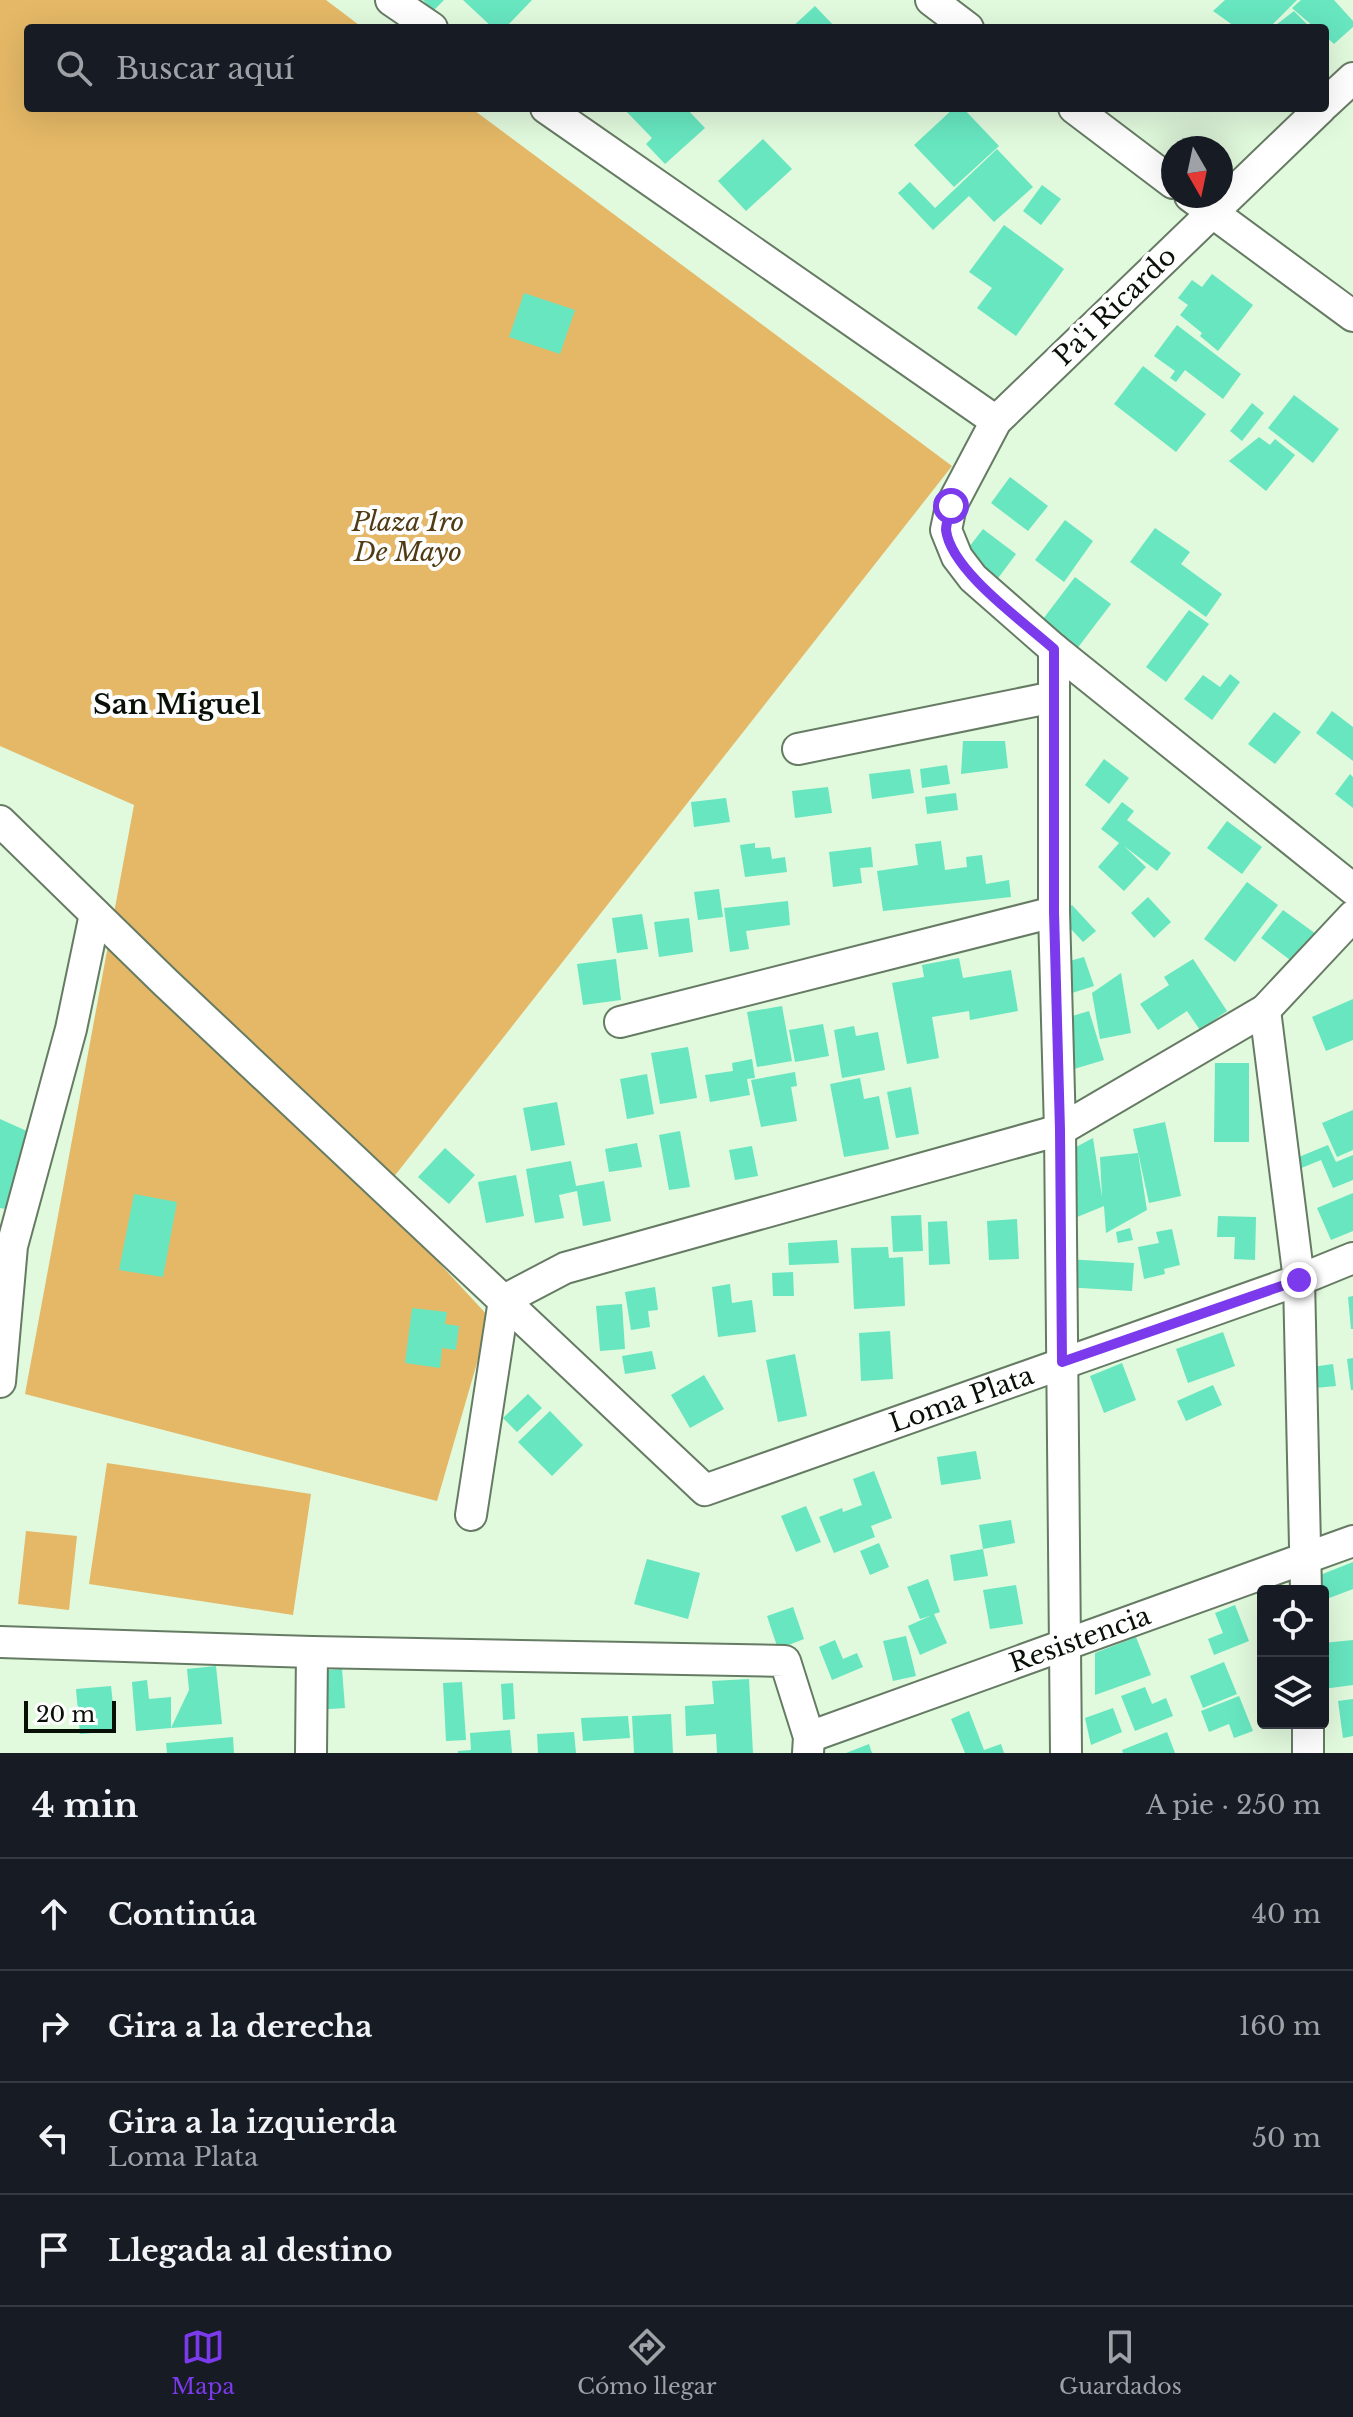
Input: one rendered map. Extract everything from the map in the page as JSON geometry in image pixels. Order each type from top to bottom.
[{"type":"street","points":[[391,0],[426,24]]},
{"type":"street","points":[[931,0],[963,24]]},
{"type":"street","name":"Pa'i Ricardo","points":[[1329,100],[1353,78]]},
{"type":"street","points":[[552,112],[996,421]]},
{"type":"street","points":[[1079,112],[1161,174]]},
{"type":"street","name":"Pa'i Ricardo","points":[[1233,178],[1316,112]]},
{"type":"street","name":"Pa'i Ricardo","points":[[1054,649],[973,578],[957,557],[946,530],[951,506],[996,421],[1197,208]]},
{"type":"street","points":[[1206,208],[1353,316]]},
{"type":"street","points":[[1054,649],[1054,912],[1060,1130],[1066,1753]]},
{"type":"street","points":[[1054,649],[1353,889]]},
{"type":"street","points":[[798,749],[1054,697]]},
{"type":"street","points":[[0,821],[504,1300]]},
{"type":"street","points":[[620,1022],[1054,912]]},
{"type":"street","points":[[0,1382],[6,1244],[71,1029],[95,914]]},
{"type":"street","points":[[504,1300],[565,1268],[1060,1130],[1265,1010],[1353,916]]},
{"type":"street","points":[[1265,1010],[1299,1280],[1306,1585]]},
{"type":"street","name":"Loma Plata","points":[[504,1300],[705,1490],[1299,1280],[1353,1258]]},
{"type":"street","points":[[471,1515],[504,1300]]},
{"type":"street","name":"Resistencia","points":[[808,1745],[1065,1646],[1353,1541]]},
{"type":"street","points":[[0,1642],[312,1652],[785,1661],[808,1745]]},
{"type":"street","points":[[311,1753],[312,1652]]},
{"type":"street","points":[[1308,1729],[1308,1753]]},
{"type":"green space","name":"Plaza 1ro De Mayo","points":[[0,0],[326,0],[358,24],[24,24],[24,112],[476,112],[952,466],[378,1197],[490,1318],[437,1501],[25,1394],[134,805],[0,746]]},
{"type":"green space","points":[[107,1463],[311,1494],[293,1615],[89,1584]]},
{"type":"green space","points":[[26,1531],[77,1536],[69,1610],[18,1604]]},
{"type":"building","points":[[423,0],[444,0],[433,11]]},
{"type":"building","points":[[463,0],[532,0],[509,24],[489,24]]},
{"type":"building","points":[[1225,0],[1297,0],[1273,24],[1231,24],[1213,11]]},
{"type":"building","points":[[1301,0],[1334,0],[1353,21],[1353,27],[1334,44],[1329,40],[1329,24],[1310,24],[1292,8]]},
{"type":"building","points":[[815,6],[832,24],[795,24]]},
{"type":"building","points":[[1294,11],[1307,24],[1277,24]]},
{"type":"building","points":[[627,112],[690,112],[705,128],[665,164],[646,144],[652,138]]},
{"type":"building","points":[[950,112],[967,112],[999,146],[954,187],[914,145]]},
{"type":"building","points":[[763,139],[792,169],[746,211],[718,181]]},
{"type":"building","points":[[997,149],[1033,187],[994,222],[969,196],[933,230],[898,193],[910,182],[935,208]]},
{"type":"building","points":[[1042,185],[1061,199],[1041,225],[1023,211]]},
{"type":"building","points":[[1004,225],[1064,269],[1016,336],[977,308],[992,288],[969,272]]},
{"type":"building","points":[[1212,274],[1253,305],[1218,351],[1180,315],[1188,305],[1178,298],[1192,280],[1202,287]]},
{"type":"building","points":[[524,293],[575,310],[560,354],[509,337]]},
{"type":"building","points":[[1177,325],[1241,374],[1223,399],[1185,370],[1176,382],[1170,378],[1175,371],[1154,356]]},
{"type":"building","points":[[1143,366],[1206,414],[1176,452],[1114,404]]},
{"type":"building","points":[[1294,395],[1339,429],[1313,463],[1268,428]]},
{"type":"building","points":[[1252,403],[1264,413],[1242,441],[1230,431]]},
{"type":"building","points":[[1259,437],[1270,445],[1275,439],[1295,455],[1266,491],[1229,461]]},
{"type":"building","points":[[1010,477],[1048,506],[1028,531],[991,503]]},
{"type":"building","points":[[1065,520],[1093,541],[1064,582],[1035,560]]},
{"type":"building","points":[[1155,528],[1190,552],[1181,564],[1222,594],[1206,617],[1130,562]]},
{"type":"building","points":[[983,529],[1016,554],[993,585],[959,560]]},
{"type":"building","points":[[1075,577],[1111,604],[1073,654],[1037,627]]},
{"type":"building","points":[[1189,610],[1209,624],[1166,682],[1146,667]]},
{"type":"building","points":[[1230,674],[1240,682],[1212,720],[1184,699],[1203,675],[1220,687]]},
{"type":"building","points":[[1332,711],[1353,727],[1353,761],[1316,733]]},
{"type":"building","points":[[1274,712],[1301,732],[1275,764],[1248,744]]},
{"type":"building","points":[[963,741],[1005,741],[1008,768],[961,774]]},
{"type":"building","points":[[1104,759],[1129,778],[1109,804],[1085,785]]},
{"type":"building","points":[[947,765],[950,784],[922,788],[920,769]]},
{"type":"building","points":[[910,769],[914,793],[872,799],[869,774]]},
{"type":"building","points":[[1350,774],[1353,777],[1353,808],[1335,794]]},
{"type":"building","points":[[828,787],[832,813],[795,818],[792,791]]},
{"type":"building","points":[[956,793],[958,810],[927,814],[925,797]]},
{"type":"building","points":[[726,798],[730,822],[694,827],[691,802]]},
{"type":"building","points":[[1122,802],[1134,811],[1127,820],[1171,853],[1157,871],[1124,846],[1146,867],[1124,891],[1098,867],[1119,843],[1101,829]]},
{"type":"building","points":[[1227,821],[1262,847],[1242,874],[1207,848]]},
{"type":"building","points":[[941,841],[945,870],[967,867],[966,857],[982,855],[986,884],[1009,880],[1011,897],[883,911],[877,871],[918,865],[915,844]]},
{"type":"building","points":[[755,843],[755,848],[770,847],[772,859],[785,857],[787,872],[745,877],[740,845]]},
{"type":"building","points":[[871,847],[873,867],[860,868],[862,883],[833,887],[829,852]]},
{"type":"building","points":[[1247,882],[1278,905],[1235,962],[1204,939]]},
{"type":"building","points":[[719,889],[723,917],[698,920],[694,892]]},
{"type":"building","points":[[1148,897],[1171,922],[1154,938],[1131,913]]},
{"type":"building","points":[[788,901],[790,925],[746,931],[749,949],[730,952],[724,908]]},
{"type":"building","points":[[1072,905],[1096,931],[1083,942],[1059,916]]},
{"type":"building","points":[[1283,910],[1316,934],[1294,963],[1261,938]]},
{"type":"building","points":[[642,914],[648,949],[617,953],[612,918]]},
{"type":"building","points":[[689,918],[693,952],[659,957],[654,922]]},
{"type":"building","points":[[1084,957],[1094,986],[1069,994],[1059,964]]},
{"type":"building","points":[[959,958],[963,978],[1011,970],[1018,1011],[970,1020],[969,1011],[932,1017],[939,1058],[907,1064],[892,983],[924,977],[922,965]]},
{"type":"building","points":[[616,959],[621,1000],[583,1005],[577,964]]},
{"type":"building","points":[[1193,959],[1227,1011],[1200,1030],[1187,1011],[1158,1030],[1140,1004],[1169,985],[1164,977]]},
{"type":"building","points":[[1121,973],[1131,1033],[1100,1039],[1092,993]]},
{"type":"building","points":[[1353,999],[1353,1040],[1326,1051],[1312,1017]]},
{"type":"building","points":[[782,1006],[792,1061],[757,1067],[747,1012]]},
{"type":"building","points":[[1089,1011],[1104,1060],[1074,1069],[1059,1020]]},
{"type":"building","points":[[823,1024],[829,1056],[795,1062],[789,1030]]},
{"type":"building","points":[[854,1026],[856,1036],[878,1032],[885,1070],[842,1078],[834,1030]]},
{"type":"building","points":[[688,1047],[697,1098],[660,1104],[651,1053]]},
{"type":"building","points":[[752,1059],[755,1078],[747,1079],[750,1095],[710,1102],[705,1075],[733,1071],[732,1063]]},
{"type":"building","points":[[1215,1063],[1249,1063],[1249,1142],[1214,1142]]},
{"type":"building","points":[[795,1072],[797,1086],[791,1087],[797,1121],[761,1127],[751,1080]]},
{"type":"building","points":[[647,1074],[654,1114],[627,1119],[620,1079]]},
{"type":"building","points":[[860,1078],[864,1099],[879,1096],[889,1149],[844,1157],[830,1084]]},
{"type":"building","points":[[911,1087],[919,1134],[896,1138],[887,1092]]},
{"type":"building","points":[[557,1102],[565,1145],[531,1151],[523,1108]]},
{"type":"building","points":[[1353,1110],[1353,1150],[1337,1157],[1322,1123]]},
{"type":"building","points":[[0,1119],[29,1132],[6,1209],[0,1208]]},
{"type":"building","points":[[1165,1122],[1181,1196],[1149,1203],[1133,1129]]},
{"type":"building","points":[[680,1131],[690,1187],[669,1190],[659,1135]]},
{"type":"building","points":[[1093,1138],[1102,1197],[1100,1157],[1138,1153],[1147,1210],[1106,1233],[1104,1206],[1065,1222],[1061,1155]]},
{"type":"building","points":[[637,1143],[642,1167],[609,1172],[605,1149]]},
{"type":"building","points":[[1328,1145],[1336,1162],[1353,1155],[1353,1180],[1333,1188],[1321,1160],[1299,1169],[1294,1159]]},
{"type":"building","points":[[752,1146],[758,1176],[735,1180],[729,1150]]},
{"type":"building","points":[[445,1148],[475,1175],[449,1204],[418,1177]]},
{"type":"building","points":[[571,1161],[576,1186],[604,1181],[611,1221],[583,1226],[577,1191],[559,1195],[564,1218],[535,1223],[526,1169]]},
{"type":"building","points":[[516,1175],[524,1216],[486,1223],[478,1182]]},
{"type":"building","points":[[1353,1193],[1353,1231],[1331,1240],[1317,1208]]},
{"type":"building","points":[[134,1194],[177,1202],[163,1277],[119,1270]]},
{"type":"building","points":[[921,1215],[923,1251],[893,1252],[891,1216]]},
{"type":"building","points":[[1218,1216],[1256,1217],[1255,1260],[1234,1259],[1235,1237],[1217,1237]]},
{"type":"building","points":[[1017,1219],[1019,1259],[989,1260],[987,1221]]},
{"type":"building","points":[[947,1221],[950,1264],[929,1265],[928,1222]]},
{"type":"building","points":[[1130,1228],[1133,1240],[1118,1243],[1116,1232]]},
{"type":"building","points":[[1172,1229],[1180,1265],[1164,1269],[1165,1274],[1144,1279],[1138,1247],[1159,1243],[1156,1232]]},
{"type":"building","points":[[837,1240],[839,1263],[789,1265],[788,1243]]},
{"type":"building","points":[[888,1247],[889,1258],[903,1257],[905,1306],[854,1309],[851,1248]]},
{"type":"building","points":[[1066,1259],[1134,1263],[1132,1291],[1064,1287]]},
{"type":"building","points":[[793,1272],[794,1296],[773,1296],[772,1273]]},
{"type":"building","points":[[730,1284],[732,1303],[752,1300],[756,1332],[718,1337],[712,1287]]},
{"type":"building","points":[[655,1287],[658,1310],[648,1311],[650,1327],[631,1330],[625,1292]]},
{"type":"building","points":[[1353,1296],[1353,1329],[1351,1329],[1348,1297]]},
{"type":"building","points":[[622,1304],[625,1349],[600,1351],[596,1306]]},
{"type":"building","points":[[412,1308],[447,1312],[445,1324],[459,1326],[456,1350],[442,1348],[440,1368],[405,1363]]},
{"type":"building","points":[[890,1331],[893,1379],[861,1381],[859,1333]]},
{"type":"building","points":[[1223,1332],[1235,1366],[1188,1383],[1176,1349]]},
{"type":"building","points":[[652,1351],[656,1369],[625,1374],[622,1356]]},
{"type":"building","points":[[795,1354],[807,1416],[778,1422],[766,1360]]},
{"type":"building","points":[[1353,1358],[1353,1390],[1351,1390],[1347,1359]]},
{"type":"building","points":[[1122,1363],[1136,1400],[1104,1413],[1090,1376]]},
{"type":"building","points":[[1333,1364],[1336,1386],[1315,1388],[1312,1367]]},
{"type":"building","points":[[704,1375],[724,1409],[690,1428],[671,1395]]},
{"type":"building","points":[[1213,1385],[1222,1405],[1186,1421],[1177,1401]]},
{"type":"building","points":[[528,1394],[542,1408],[517,1432],[503,1418]]},
{"type":"building","points":[[550,1411],[583,1445],[552,1476],[518,1442]]},
{"type":"building","points":[[976,1451],[981,1479],[941,1485],[937,1457]]},
{"type":"building","points":[[874,1471],[892,1518],[871,1526],[875,1537],[834,1553],[819,1517],[842,1508],[843,1512],[862,1505],[853,1479]]},
{"type":"building","points":[[806,1506],[821,1542],[796,1552],[781,1516]]},
{"type":"building","points":[[1011,1520],[1015,1543],[983,1549],[979,1525]]},
{"type":"building","points":[[879,1543],[889,1567],[870,1575],[860,1551]]},
{"type":"building","points":[[983,1549],[988,1576],[954,1581],[950,1555]]},
{"type":"building","points":[[647,1559],[700,1573],[688,1619],[634,1604]]},
{"type":"building","points":[[1353,1562],[1353,1589],[1329,1598],[1329,1585],[1318,1585],[1315,1577]]},
{"type":"building","points":[[928,1579],[940,1612],[934,1614],[947,1643],[920,1655],[908,1626],[930,1616],[920,1619],[907,1587]]},
{"type":"building","points":[[1016,1585],[1023,1624],[990,1629],[983,1590]]},
{"type":"building","points":[[1235,1605],[1249,1641],[1214,1655],[1208,1639],[1223,1633],[1215,1613]]},
{"type":"building","points":[[793,1607],[804,1639],[778,1649],[767,1616]]},
{"type":"building","points":[[906,1636],[916,1676],[893,1681],[883,1641]]},
{"type":"building","points":[[1136,1637],[1151,1675],[1095,1695],[1095,1653]]},
{"type":"building","points":[[835,1640],[843,1659],[857,1653],[863,1667],[832,1680],[819,1647]]},
{"type":"building","points":[[1353,1640],[1353,1685],[1329,1688],[1329,1642]]},
{"type":"building","points":[[1224,1662],[1237,1694],[1203,1708],[1190,1676]]},
{"type":"building","points":[[216,1666],[222,1724],[171,1728],[189,1690],[187,1669]]},
{"type":"building","points":[[342,1669],[345,1708],[315,1710],[313,1671]]},
{"type":"building","points":[[749,1679],[753,1753],[717,1753],[716,1734],[686,1736],[685,1706],[714,1704],[712,1681]]},
{"type":"building","points":[[147,1680],[149,1699],[171,1697],[171,1728],[136,1731],[132,1682]]},
{"type":"building","points":[[462,1682],[466,1740],[446,1741],[443,1683]]},
{"type":"building","points":[[513,1683],[515,1719],[503,1720],[501,1684]]},
{"type":"building","points":[[111,1686],[116,1731],[80,1734],[76,1689]]},
{"type":"building","points":[[1145,1687],[1152,1704],[1166,1698],[1173,1716],[1135,1731],[1121,1696]]},
{"type":"building","points":[[1239,1696],[1253,1731],[1234,1738],[1229,1724],[1209,1732],[1201,1711]]},
{"type":"building","points":[[1353,1699],[1353,1736],[1343,1738],[1338,1701]]},
{"type":"building","points":[[1113,1708],[1122,1732],[1091,1745],[1085,1718]]},
{"type":"building","points":[[969,1711],[984,1750],[1001,1744],[1004,1753],[965,1753],[951,1719]]},
{"type":"building","points":[[671,1714],[673,1753],[634,1753],[632,1716]]},
{"type":"building","points":[[628,1716],[630,1738],[583,1741],[581,1718]]},
{"type":"building","points":[[510,1730],[512,1753],[458,1753],[471,1750],[470,1733]]},
{"type":"building","points":[[574,1732],[576,1753],[538,1753],[537,1734]]},
{"type":"building","points":[[1167,1732],[1175,1753],[1123,1753],[1122,1750]]},
{"type":"building","points":[[233,1737],[234,1753],[167,1753],[166,1743]]},
{"type":"building","points":[[869,1744],[872,1753],[846,1753]]},
{"type":"district","name":"San Miguel","points":[[177,704]]},
{"type":"route","points":[[951,506],[946,530],[957,557],[973,578],[1054,649],[1054,912],[1062,1362],[1299,1280]]}]
